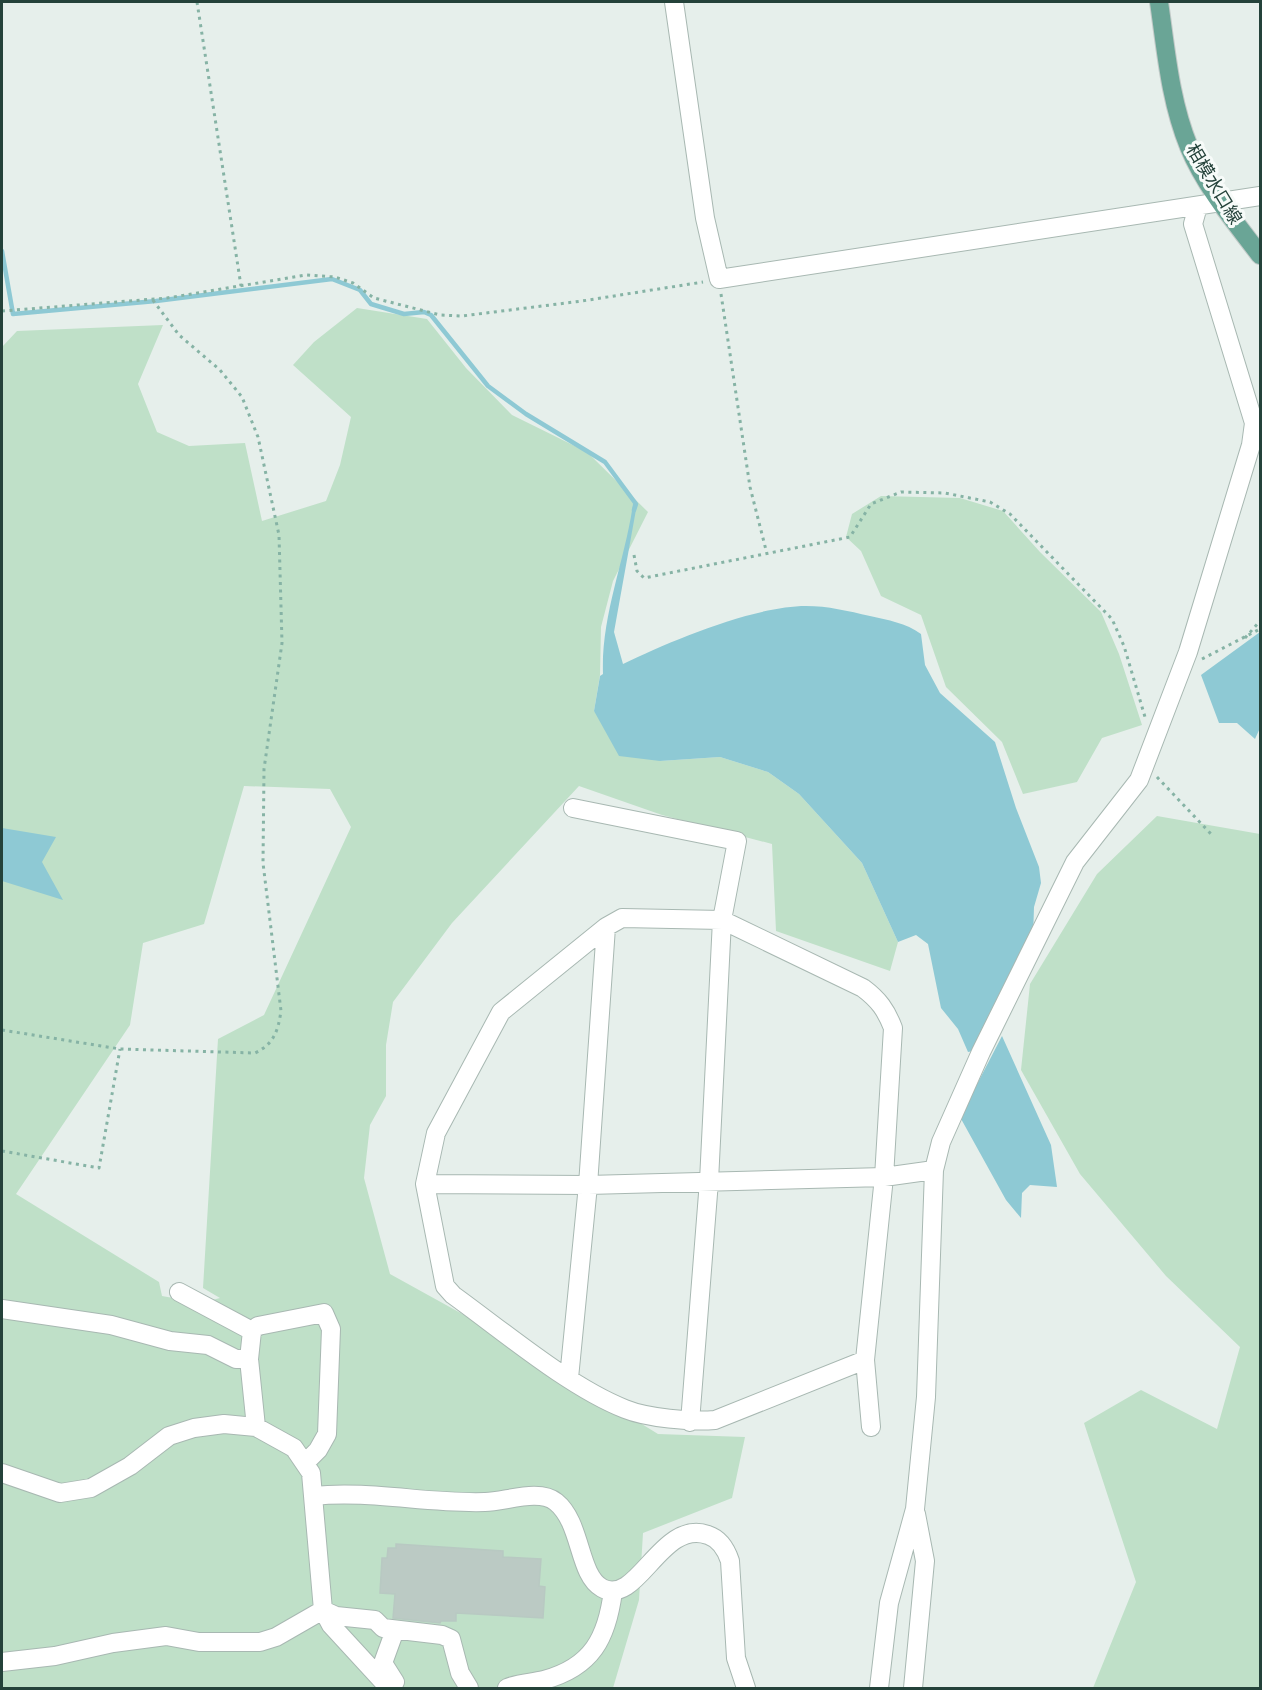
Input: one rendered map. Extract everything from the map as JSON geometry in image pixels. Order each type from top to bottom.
[{"type":"main road","name":"相模水口線","points":[[1159,2],[1179,115],[1189,147],[1221,202],[1260,255]]},
{"type":"street","points":[[674,2],[705,218],[719,279],[1260,196]]},
{"type":"street","points":[[879,1689],[889,1603],[915,1509],[926,1397],[934,1170],[941,1142],[981,1052],[1075,862],[1139,780],[1181,670],[1251,445],[1254,423],[1193,224],[1198,206]]},
{"type":"street","points":[[573,808],[737,841],[722,920],[709,1181],[690,1422]]},
{"type":"street","points":[[866,1360],[715,1420],[690,1422],[626,1410],[569,1378],[453,1295],[445,1286],[425,1184],[436,1133],[501,1012],[606,927],[622,918],[722,920],[863,988],[877,998],[885,1010],[893,1028],[884,1177],[866,1360],[871,1427]]},
{"type":"street","points":[[569,1378],[588,1185],[606,927]]},
{"type":"street","points":[[425,1184],[588,1185],[884,1177],[934,1170]]},
{"type":"street","points":[[179,1292],[252,1331]]},
{"type":"street","points":[[2,1309],[111,1325],[170,1341],[207,1345],[236,1359],[249,1359]]},
{"type":"street","points":[[256,1427],[249,1359],[252,1331],[258,1326],[324,1313],[331,1329],[327,1434],[318,1450],[306,1462]]},
{"type":"street","points":[[2,1473],[60,1493],[91,1488],[130,1466],[169,1436],[194,1428],[224,1424],[256,1427],[294,1448],[306,1462],[311,1473],[323,1610],[331,1625],[389,1689]]},
{"type":"street","points":[[313,1496],[365,1493],[456,1503],[500,1502],[536,1495],[555,1500],[568,1516],[578,1536],[588,1572],[602,1588],[613,1591],[633,1581],[659,1552],[682,1535],[703,1533],[714,1537],[727,1552],[730,1561],[736,1658],[746,1689]]},
{"type":"street","points":[[913,1689],[925,1561],[915,1509]]},
{"type":"street","points":[[516,1687],[566,1680],[600,1641],[613,1591]]},
{"type":"street","points":[[323,1610],[336,1616],[375,1620],[382,1628],[442,1635],[450,1639],[460,1673],[469,1689]]},
{"type":"street","points":[[2,1662],[55,1656],[113,1643],[166,1636],[199,1642],[260,1642],[276,1636],[323,1610]]},
{"type":"street","points":[[373,1669],[376,1650],[392,1629]]},
{"type":"street","points":[[392,1629],[383,1663],[399,1689]]},
{"type":"path","points":[[197,2],[241,286]]},
{"type":"path","points":[[2,311],[152,298],[306,275],[335,276],[353,283],[374,298],[440,315],[462,316],[582,301],[719,279],[750,488],[767,554]]},
{"type":"path","points":[[2,1030],[120,1049],[255,1053],[263,1050],[277,1035],[281,1011],[263,863],[264,769],[282,643],[279,535],[258,437],[242,397],[220,370],[179,335],[152,298]]},
{"type":"path","points":[[634,555],[637,571],[644,578],[850,537],[871,504],[901,492],[945,493],[990,502],[1010,514],[1112,619],[1124,646],[1146,718],[1157,733]]},
{"type":"path","points":[[1244,639],[1260,621]]},
{"type":"path","points":[[1181,670],[1260,629]]},
{"type":"path","points":[[1145,765],[1212,835]]},
{"type":"path","points":[[2,1151],[99,1168],[120,1049]]},
{"type":"green space","points":[[357,308],[427,319],[466,368],[512,415],[587,452],[648,512],[613,581],[601,627],[600,675],[594,711],[660,761],[720,757],[768,772],[799,794],[862,863],[898,942],[890,971],[776,931],[772,844],[662,815],[579,786],[452,923],[393,1002],[386,1045],[386,1096],[370,1125],[364,1178],[390,1274],[475,1321],[658,1434],[745,1437],[732,1498],[643,1533],[639,1600],[613,1688],[2,1688],[2,347],[17,331],[163,325],[138,384],[157,432],[189,446],[245,443],[262,521],[326,501],[340,465],[351,417],[293,365],[314,342]],"holes":[[[244,786],[330,789],[351,827],[264,1015],[218,1039],[203,1288],[220,1298],[201,1303],[162,1296],[159,1282],[16,1194],[130,1025],[143,943],[204,924]]]},
{"type":"green space","points":[[881,496],[960,498],[1003,511],[1040,552],[1101,612],[1119,654],[1142,725],[1102,738],[1077,782],[1023,794],[1002,742],[946,687],[921,615],[881,596],[861,551],[846,537],[852,514]]},
{"type":"green space","points":[[1157,816],[1260,834],[1260,1688],[1093,1688],[1136,1582],[1084,1423],[1141,1390],[1217,1429],[1240,1347],[1166,1276],[1080,1174],[1021,1070],[1030,984],[1097,874]]},
{"type":"water","points":[[633,504],[637,504],[614,632],[623,664],[713,626],[762,612],[806,606],[846,611],[897,622],[921,634],[925,665],[940,693],[995,742],[1016,808],[1039,867],[1041,883],[1034,907],[1033,938],[978,1050],[968,1052],[958,1029],[941,1008],[928,944],[916,935],[898,942],[862,863],[799,794],[768,772],[720,757],[660,761],[619,756],[594,711],[600,676],[603,674],[603,652],[610,609]]},
{"type":"water","points":[[1260,632],[1260,728],[1255,739],[1237,723],[1219,723],[1201,675]]},
{"type":"water","points":[[2,828],[56,837],[42,862],[63,900],[2,881]]},
{"type":"water","points":[[1002,1036],[1051,1145],[1057,1187],[1030,1185],[1022,1193],[1021,1218],[1006,1200],[960,1117]]},
{"type":"building","points":[[396,1544],[503,1551],[503,1557],[541,1559],[539,1586],[545,1587],[543,1618],[456,1613],[456,1621],[441,1621],[440,1623],[393,1618],[395,1594],[380,1593],[382,1558],[387,1558],[388,1548],[396,1548]]},
{"type":"waterway","points":[[2,251],[13,314],[156,301],[332,279],[360,290],[371,304],[404,314],[424,312],[431,315],[488,386],[526,414],[605,462],[636,504],[634,510]]}]
